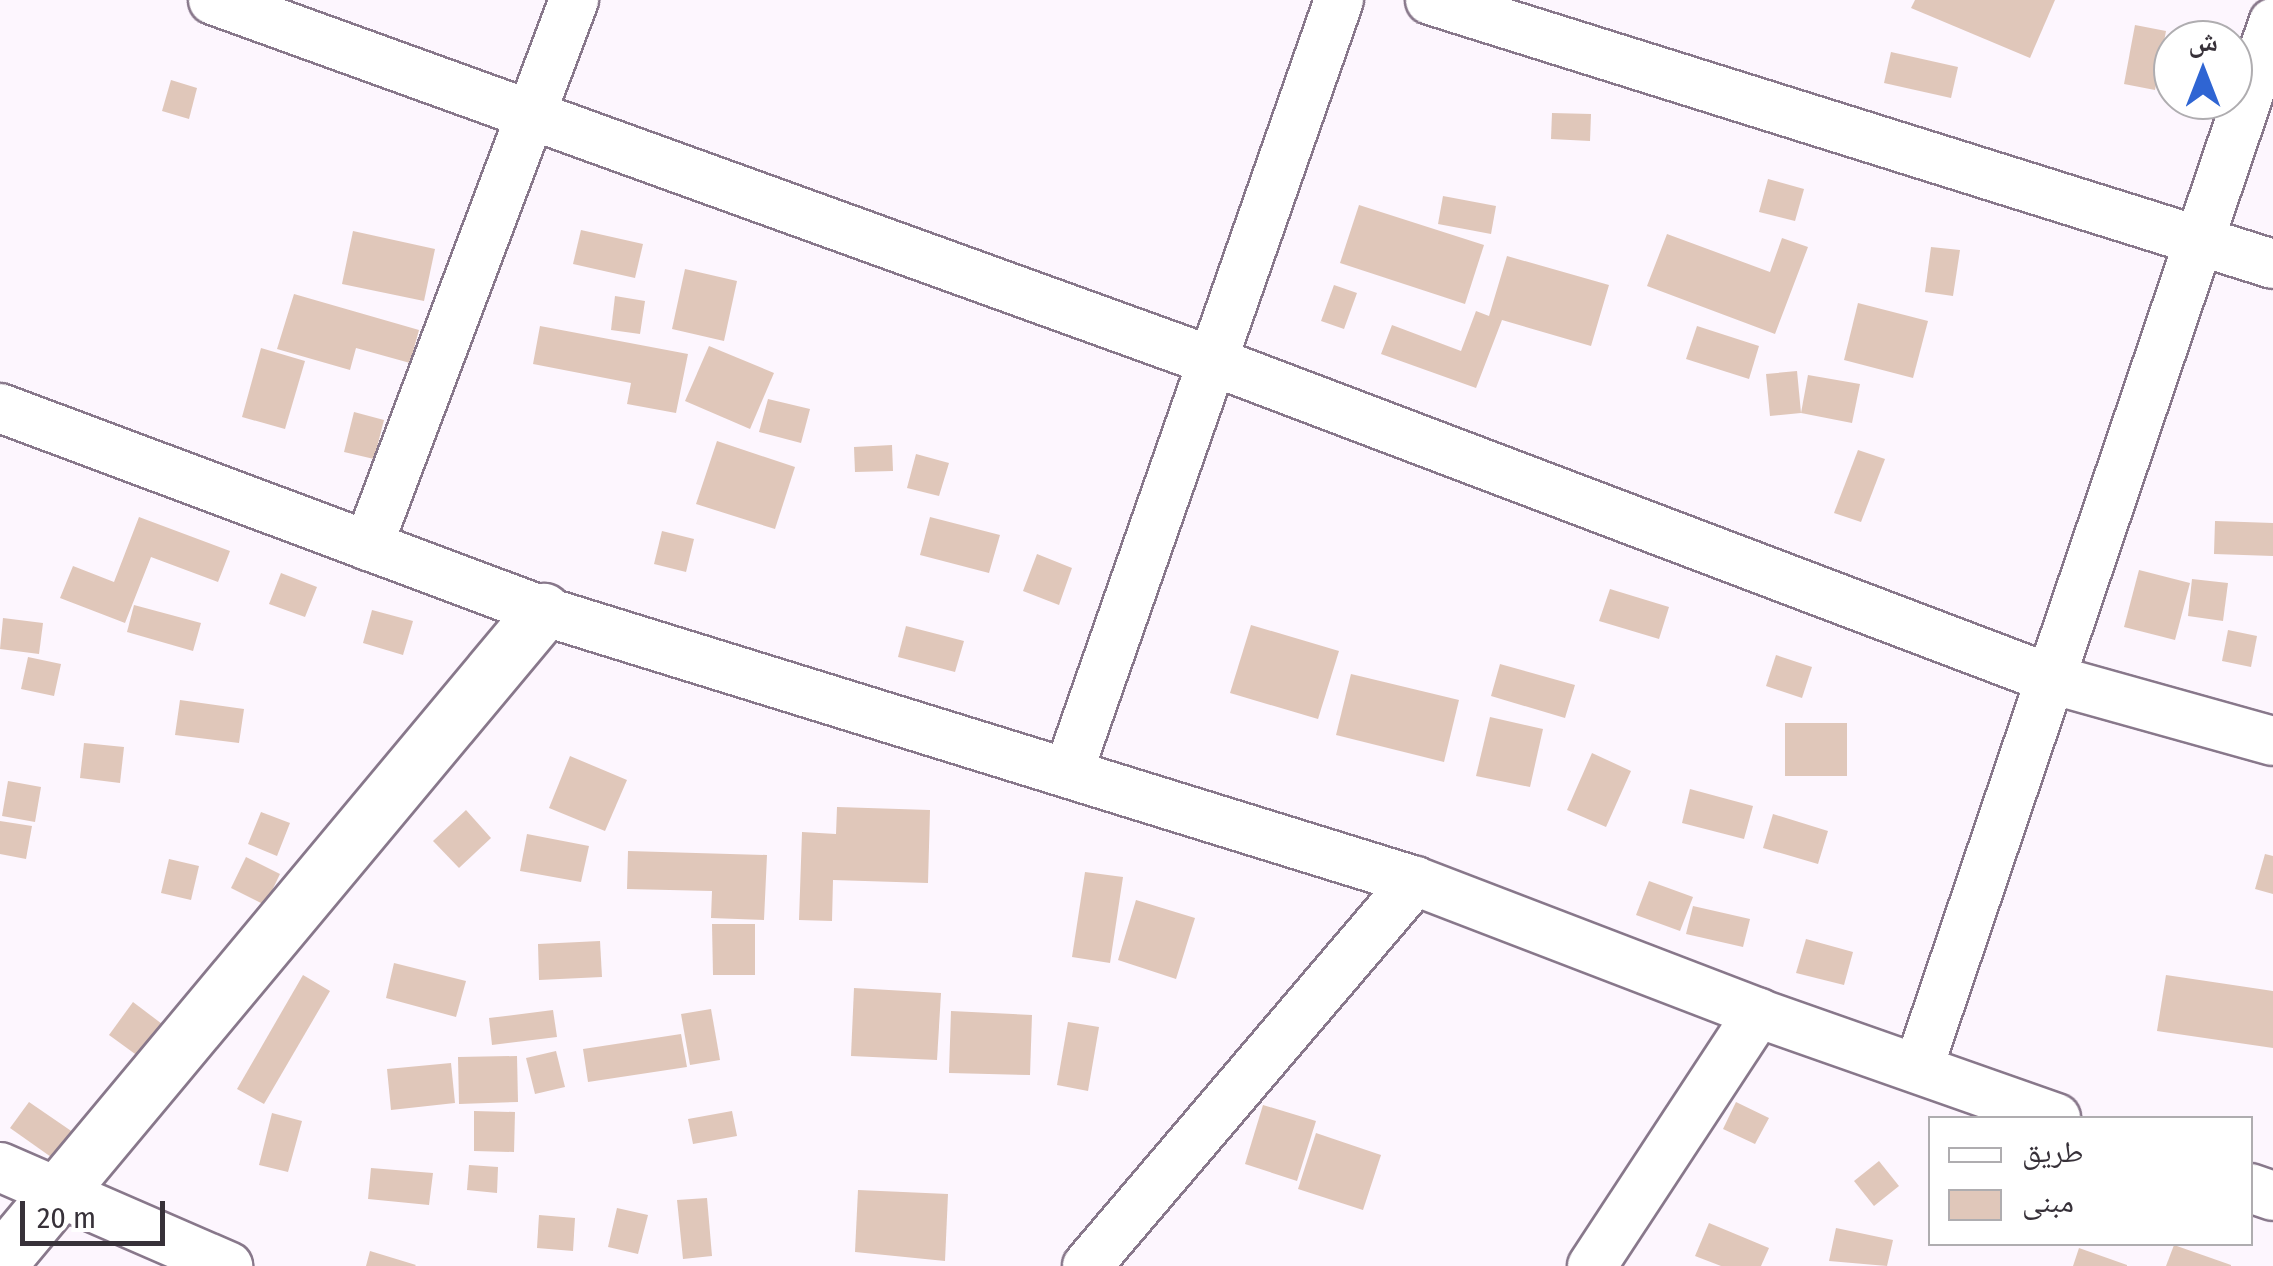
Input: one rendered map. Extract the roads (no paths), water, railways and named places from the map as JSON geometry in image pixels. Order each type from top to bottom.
[{"type":"street","points":[[213,0],[1212,361],[2051,679],[2273,740]]},
{"type":"street","points":[[368,546],[574,0]]},
{"type":"street","points":[[1068,773],[1339,0]]},
{"type":"street","points":[[1430,0],[2273,264]]},
{"type":"street","points":[[1918,1069],[2273,23]]},
{"type":"street","points":[[0,408],[544,611],[1415,882],[1758,1013],[2050,1116]]},
{"type":"street","points":[[0,1262],[544,611]]},
{"type":"street","points":[[1087,1266],[1415,882]]},
{"type":"street","points":[[1592,1266],[1758,1013]]},
{"type":"street","points":[[0,1167],[228,1266]]}]
